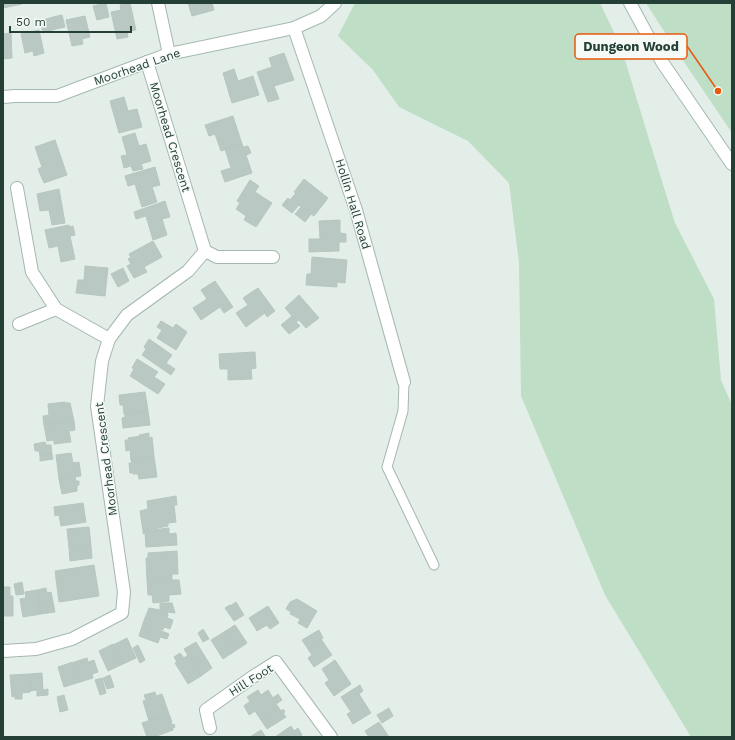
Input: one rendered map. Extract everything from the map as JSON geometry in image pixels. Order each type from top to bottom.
[{"type":"street","points":[[158,3],[169,54]]},
{"type":"street","name":"Moorhead Lane","points":[[3,97],[57,96],[169,54],[294,28],[321,16],[335,3]]},
{"type":"street","points":[[630,3],[662,62],[732,164]]},
{"type":"street","name":"Hollin Hall Road","points":[[294,28],[356,210],[404,382]]},
{"type":"street","name":"Moorhead Crescent","points":[[3,651],[36,649],[72,639],[122,613],[124,592],[97,406],[102,361],[109,339],[127,315],[188,271],[205,251],[147,62]]},
{"type":"street","points":[[17,188],[32,272],[56,309],[109,339]]},
{"type":"street","points":[[205,251],[217,258],[273,258]]},
{"type":"street","points":[[19,324],[56,309]]},
{"type":"street","name":"Hill Foot","points":[[210,728],[206,710],[276,662],[331,737]]},
{"type":"lane","points":[[404,382],[402,411],[387,467],[434,565]]},
{"type":"green space","points":[[355,3],[600,3],[621,47],[675,223],[714,299],[721,380],[732,405],[732,737],[691,737],[605,595],[521,396],[519,263],[509,183],[468,141],[399,107],[373,70],[338,36]]},
{"type":"green space","points":[[646,3],[732,3],[732,133],[676,50]]},
{"type":"building","points":[[3,3],[22,3],[22,4],[3,8]]},
{"type":"building","points":[[106,3],[109,17],[97,20],[93,6]]},
{"type":"building","points":[[130,3],[136,30],[127,31],[128,37],[117,39],[111,12],[121,10],[120,5]]},
{"type":"building","points":[[188,3],[212,3],[214,10],[192,16]]},
{"type":"building","points":[[62,15],[65,27],[56,29],[53,17]]},
{"type":"building","points":[[85,16],[90,37],[82,39],[83,44],[72,46],[66,20]]},
{"type":"building","points":[[53,17],[56,29],[43,33],[40,21]]},
{"type":"building","points":[[39,30],[44,53],[34,56],[33,51],[25,53],[21,34]]},
{"type":"building","points":[[11,33],[12,58],[3,59],[3,34]]},
{"type":"building","points":[[284,53],[294,80],[274,86],[279,99],[268,102],[257,72],[272,67],[269,58]]},
{"type":"building","points":[[234,69],[238,81],[253,76],[259,95],[232,103],[223,73]]},
{"type":"building","points":[[124,97],[128,111],[137,109],[142,127],[119,133],[110,101]]},
{"type":"building","points":[[233,116],[242,144],[221,151],[215,134],[209,136],[205,125]]},
{"type":"building","points":[[135,133],[139,146],[146,144],[151,161],[141,164],[143,169],[133,171],[131,166],[124,168],[121,156],[127,155],[122,137]]},
{"type":"building","points":[[55,140],[67,175],[44,183],[38,169],[42,167],[35,147]]},
{"type":"building","points":[[242,144],[243,147],[248,146],[251,153],[246,155],[252,173],[225,182],[221,171],[231,168],[225,149]]},
{"type":"building","points":[[155,167],[160,185],[152,187],[157,202],[142,207],[135,184],[128,186],[125,176]]},
{"type":"building","points":[[304,179],[328,198],[314,216],[311,214],[305,222],[295,214],[301,207],[299,205],[292,213],[282,205],[288,198],[290,200],[296,193],[294,192]]},
{"type":"building","points":[[250,180],[259,186],[255,192],[272,203],[256,227],[244,220],[246,216],[236,209],[240,203],[237,201]]},
{"type":"building","points":[[59,189],[65,223],[52,225],[49,210],[40,211],[37,194]]},
{"type":"building","points":[[165,201],[170,217],[162,219],[167,235],[153,240],[146,216],[136,219],[134,212]]},
{"type":"building","points":[[340,220],[340,233],[346,234],[346,242],[339,242],[339,251],[309,252],[309,239],[320,239],[319,221]]},
{"type":"building","points":[[69,225],[69,227],[73,226],[75,235],[70,236],[75,259],[61,262],[58,246],[49,248],[45,230]]},
{"type":"building","points":[[153,241],[162,257],[144,267],[147,272],[134,278],[127,266],[131,264],[128,259],[131,258],[129,254]]},
{"type":"building","points":[[312,257],[347,260],[345,283],[337,282],[337,287],[306,285],[307,274],[311,274]]},
{"type":"building","points":[[85,266],[108,268],[105,296],[76,293],[78,280],[84,280]]},
{"type":"building","points":[[123,268],[129,281],[118,287],[111,274]]},
{"type":"building","points":[[215,281],[233,307],[224,313],[220,307],[201,320],[193,308],[207,299],[201,290]]},
{"type":"building","points":[[258,288],[275,311],[267,317],[265,313],[246,327],[236,313],[248,305],[243,298]]},
{"type":"building","points":[[299,295],[319,318],[306,328],[299,320],[296,322],[300,326],[289,334],[281,325],[292,316],[285,308]]},
{"type":"building","points":[[161,321],[173,328],[176,324],[187,332],[176,350],[157,338],[162,330],[157,327]]},
{"type":"building","points":[[149,339],[172,355],[166,363],[175,369],[171,375],[142,355],[146,349],[144,347]]},
{"type":"building","points":[[255,352],[256,368],[251,369],[252,379],[228,380],[228,369],[220,369],[219,354]]},
{"type":"building","points":[[137,359],[158,372],[154,377],[165,384],[158,394],[130,376]]},
{"type":"building","points":[[145,392],[148,411],[124,414],[123,405],[120,405],[119,395]]},
{"type":"building","points":[[65,402],[70,403],[74,421],[44,425],[43,416],[49,415],[48,404]]},
{"type":"building","points":[[148,411],[150,425],[123,428],[122,418],[125,417],[125,414]]},
{"type":"building","points":[[74,421],[75,430],[69,431],[71,442],[54,444],[54,440],[47,441],[44,425]]},
{"type":"building","points":[[149,433],[149,438],[152,437],[154,456],[131,460],[130,450],[126,451],[125,440]]},
{"type":"building","points":[[45,442],[46,445],[51,445],[52,454],[40,456],[39,451],[35,451],[34,444]]},
{"type":"building","points":[[71,453],[73,463],[79,462],[81,476],[59,479],[56,455]]},
{"type":"building","points":[[52,454],[53,459],[40,461],[40,456]]},
{"type":"building","points":[[154,456],[157,477],[139,479],[138,474],[130,473],[129,463],[132,463],[131,460]]},
{"type":"building","points":[[75,476],[76,481],[79,481],[77,491],[62,494],[59,479]]},
{"type":"building","points":[[176,496],[177,505],[174,505],[176,522],[168,523],[168,526],[143,531],[140,511],[148,509],[147,501]]},
{"type":"building","points":[[83,503],[86,522],[61,526],[59,515],[55,516],[54,507]]},
{"type":"building","points":[[89,527],[91,546],[69,548],[67,529]]},
{"type":"building","points":[[169,528],[169,534],[176,533],[177,545],[146,547],[145,533],[143,534],[143,531]]},
{"type":"building","points":[[91,546],[92,558],[70,561],[69,548]]},
{"type":"building","points":[[177,551],[178,574],[172,574],[172,578],[147,580],[146,558],[148,558],[148,553]]},
{"type":"building","points":[[94,565],[99,596],[59,602],[55,571]]},
{"type":"building","points":[[172,578],[172,580],[179,580],[181,594],[169,595],[169,601],[153,603],[152,595],[148,595],[147,580]]},
{"type":"building","points":[[22,582],[24,594],[16,595],[14,584]]},
{"type":"building","points":[[3,587],[10,587],[10,596],[13,596],[13,616],[3,616]]},
{"type":"building","points":[[46,588],[47,593],[51,592],[55,612],[41,614],[37,590]]},
{"type":"building","points":[[37,590],[41,614],[23,617],[20,599],[26,598],[25,592]]},
{"type":"building","points":[[297,599],[317,611],[307,628],[298,623],[300,619],[290,614],[291,612],[286,609],[290,602]]},
{"type":"building","points":[[236,602],[244,615],[239,618],[230,606]]},
{"type":"building","points":[[160,603],[172,603],[175,613],[167,612],[167,618],[173,620],[170,629],[164,627],[163,630],[143,623],[149,608],[160,610]]},
{"type":"building","points":[[230,605],[239,618],[234,621],[225,608]]},
{"type":"building","points":[[268,606],[279,623],[270,629],[267,625],[257,631],[249,618]]},
{"type":"building","points":[[143,623],[169,634],[167,639],[160,637],[158,643],[139,636]]},
{"type":"building","points":[[235,625],[247,643],[235,651],[224,632]]},
{"type":"building","points":[[203,629],[209,639],[203,642],[198,633]]},
{"type":"building","points":[[319,630],[323,638],[308,649],[302,640]]},
{"type":"building","points":[[224,632],[235,651],[223,659],[211,640]]},
{"type":"building","points":[[127,638],[136,658],[123,664],[113,645]]},
{"type":"building","points":[[321,639],[332,655],[314,667],[308,658],[312,655],[308,649]]},
{"type":"building","points":[[196,642],[212,668],[201,676],[184,649]]},
{"type":"building","points":[[113,644],[123,664],[108,671],[99,651]]},
{"type":"building","points":[[138,645],[145,660],[140,663],[133,648]]},
{"type":"building","points":[[180,653],[184,658],[188,655],[201,676],[188,684],[175,663],[177,662],[174,657]]},
{"type":"building","points":[[87,658],[88,662],[94,660],[98,672],[92,674],[93,678],[80,682],[74,662]]},
{"type":"building","points":[[335,660],[351,684],[334,696],[325,683],[329,680],[322,669]]},
{"type":"building","points":[[73,662],[80,682],[64,687],[58,667]]},
{"type":"building","points":[[42,673],[43,690],[48,689],[48,695],[37,696],[37,690],[30,691],[29,674]]},
{"type":"building","points":[[29,674],[30,692],[22,693],[22,699],[15,699],[15,696],[12,697],[10,675]]},
{"type":"building","points":[[110,675],[114,687],[107,689],[103,678]]},
{"type":"building","points":[[102,678],[106,693],[100,695],[95,680]]},
{"type":"building","points":[[360,685],[363,691],[359,694],[371,713],[353,724],[347,714],[351,712],[341,697]]},
{"type":"building","points":[[258,690],[261,695],[268,690],[273,698],[278,694],[282,700],[276,704],[279,708],[261,720],[255,711],[249,715],[244,706],[250,701],[247,697]]},
{"type":"building","points":[[155,692],[156,696],[162,694],[169,714],[149,721],[143,701],[146,700],[144,695]]},
{"type":"building","points":[[64,695],[68,710],[60,712],[57,697]]},
{"type":"building","points":[[279,708],[281,711],[283,709],[285,712],[283,713],[286,717],[267,729],[261,720]]},
{"type":"building","points":[[389,708],[393,716],[382,723],[377,715]]},
{"type":"building","points":[[169,714],[172,725],[174,724],[175,727],[173,730],[154,737],[147,737],[142,723]]},
{"type":"building","points":[[379,722],[389,737],[369,737],[365,731]]},
{"type":"building","points":[[291,726],[294,731],[298,728],[302,735],[299,737],[275,737]]},
{"type":"building","points":[[261,730],[265,736],[250,737]]},
{"type":"place","name":"Dungeon Wood","points":[[718,91]]}]
